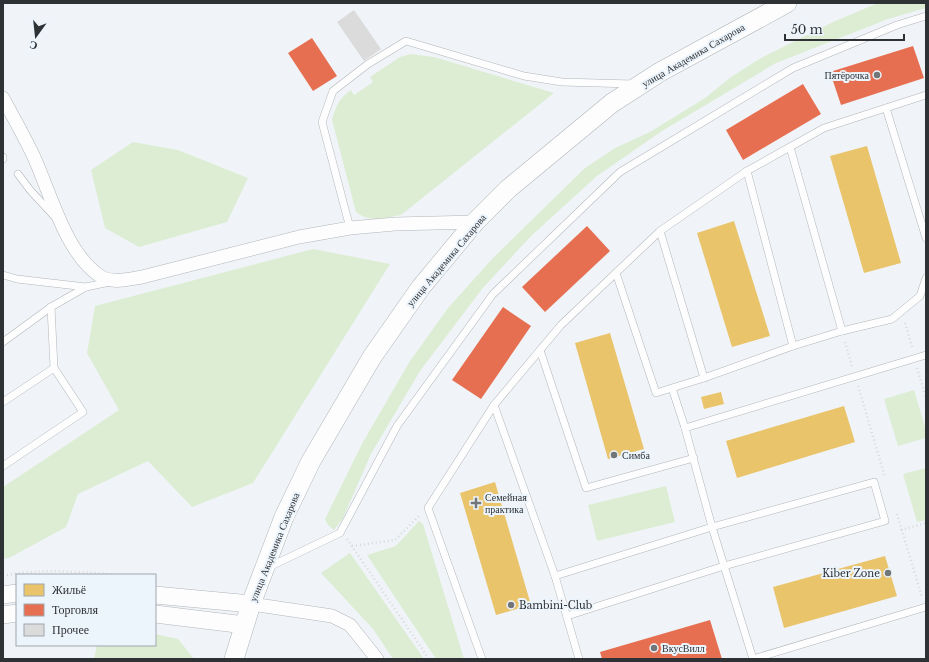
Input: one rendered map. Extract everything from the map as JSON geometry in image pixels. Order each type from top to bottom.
[{"type":"main road","name":"улица Академика Сахарова","points":[[234,659],[251,604],[284,517],[311,461],[372,358],[421,287],[475,222],[508,189],[612,103],[642,84],[774,8],[787,3]]},
{"type":"street","points":[[3,98],[33,155],[60,222],[83,260],[101,276],[118,281],[142,277],[299,237],[350,228],[395,224],[475,222]]},
{"type":"street","points":[[3,595],[16,593]]},
{"type":"street","points":[[156,595],[251,604],[332,616],[350,624],[377,659]]},
{"type":"street","points":[[3,615],[16,613]]},
{"type":"street","points":[[156,614],[245,625]]},
{"type":"lane","points":[[264,569],[340,533],[397,426],[493,294],[620,172],[792,68],[897,25],[926,16]]},
{"type":"lane","points":[[350,228],[322,122],[333,91],[368,64],[406,41],[524,76],[562,82],[642,84]]},
{"type":"lane","points":[[482,659],[428,508],[494,405],[561,325],[660,231],[747,171],[824,128],[926,95]]},
{"type":"lane","points":[[886,108],[926,238]]},
{"type":"lane","points":[[790,147],[842,331]]},
{"type":"lane","points":[[747,171],[793,346]]},
{"type":"lane","points":[[18,174],[30,190],[60,222]]},
{"type":"lane","points":[[660,231],[704,378]]},
{"type":"lane","points":[[616,273],[656,393],[704,378],[793,346],[842,331],[892,319],[920,296],[926,278]]},
{"type":"lane","points":[[3,275],[30,281],[86,287],[118,281]]},
{"type":"lane","points":[[3,342],[51,307],[86,287]]},
{"type":"lane","points":[[3,466],[83,412],[54,368],[51,307]]},
{"type":"lane","points":[[540,350],[586,488],[694,458]]},
{"type":"lane","points":[[685,428],[855,375],[926,355]]},
{"type":"lane","points":[[3,402],[54,368]]},
{"type":"lane","points":[[672,388],[694,458],[712,527],[752,659],[925,607]]},
{"type":"lane","points":[[494,405],[555,576],[579,659]]},
{"type":"lane","points":[[555,576],[712,527],[874,482],[885,521],[724,566],[566,616]]},
{"type":"path","points":[[842,331],[886,478]]},
{"type":"path","points":[[352,546],[395,540],[428,508]]},
{"type":"path","points":[[895,508],[925,607]]},
{"type":"path","points":[[901,530],[926,522]]},
{"type":"path","points":[[341,531],[429,659]]},
{"type":"path","points":[[3,576],[19,572],[90,572],[109,574]]},
{"type":"green space","points":[[878,3],[926,3],[926,8],[888,19],[776,63],[662,131],[597,176],[531,236],[482,289],[420,371],[371,454],[343,518],[334,530],[328,525],[325,519],[363,442],[410,361],[448,308],[493,258],[585,168],[615,148],[650,132],[705,98],[731,77],[761,58],[833,22]]},
{"type":"green space","points":[[411,54],[434,57],[554,93],[401,215],[377,219],[367,218],[356,212],[332,120],[333,116],[336,107],[343,96],[351,90],[354,95],[373,82],[370,77],[400,57]]},
{"type":"green space","points":[[133,142],[178,150],[248,178],[227,222],[139,247],[105,228],[91,170]]},
{"type":"green space","points":[[313,249],[390,264],[253,483],[192,507],[148,461],[78,494],[66,527],[9,558],[3,559],[3,487],[119,410],[87,353],[95,306]]},
{"type":"green space","points":[[914,390],[926,430],[926,438],[898,446],[884,399]]},
{"type":"green space","points":[[926,468],[926,520],[917,522],[903,474]]},
{"type":"green space","points":[[666,486],[675,522],[597,541],[588,505]]},
{"type":"green space","points":[[419,521],[423,524],[464,659],[436,659],[367,555],[396,546]]},
{"type":"green space","points":[[350,553],[424,659],[393,659],[373,629],[321,573]]},
{"type":"green space","points":[[156,634],[178,639],[194,659],[94,659],[97,646],[156,646]]},
{"type":"building: Жильё","points":[[867,146],[901,263],[864,273],[830,156]]},
{"type":"building: Жильё","points":[[734,221],[770,336],[732,347],[697,233]]},
{"type":"building: Жильё","points":[[610,333],[644,449],[608,459],[575,343]]},
{"type":"building: Жильё","points":[[721,392],[724,404],[704,409],[701,397]]},
{"type":"building: Жильё","points":[[844,406],[855,442],[737,478],[726,441]]},
{"type":"building: Жильё","points":[[495,482],[531,605],[496,615],[460,493]]},
{"type":"building: Жильё","points":[[885,556],[897,596],[784,628],[773,587]]},
{"type":"building: Торговля","points":[[312,38],[337,76],[313,91],[288,53]]},
{"type":"building: Торговля","name":"Пятёрочка","points":[[913,46],[924,78],[841,105],[830,72]]},
{"type":"building: Торговля","points":[[803,84],[821,114],[743,160],[726,130]]},
{"type":"building: Торговля","points":[[587,226],[610,251],[545,312],[522,287]]},
{"type":"building: Торговля","points":[[503,307],[531,326],[481,399],[452,380]]},
{"type":"building: Торговля","points":[[710,620],[722,659],[602,659],[600,652]]},
{"type":"building: Прочее","points":[[354,10],[381,49],[364,61],[337,22]]},
{"type":"place","name":"Пятёрочка","points":[[877,75]]},
{"type":"place","name":"Симба","points":[[614,455]]},
{"type":"place","name":"Семейная практика","points":[[476,503]]},
{"type":"place","name":"Kiber Zone","points":[[888,573]]},
{"type":"place","name":"Bambini-Club","points":[[511,605]]},
{"type":"place","name":"ВкусВилл","points":[[654,648]]}]
